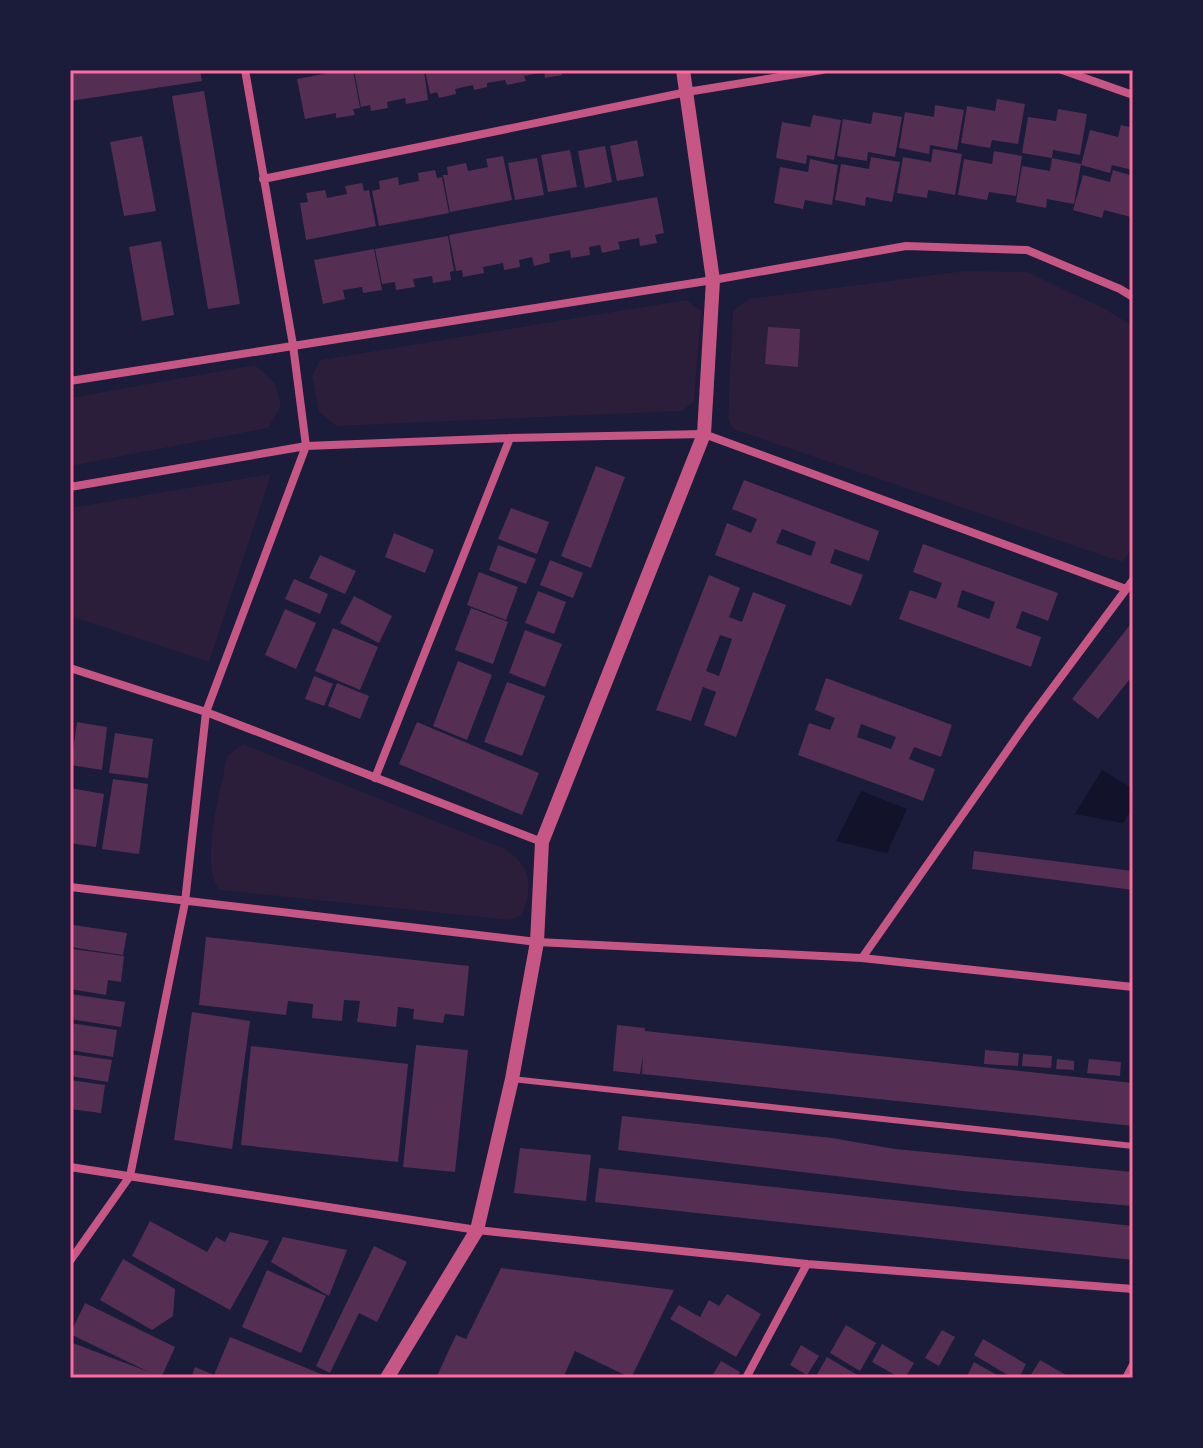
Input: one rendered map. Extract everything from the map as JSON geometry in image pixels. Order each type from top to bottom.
[{"type":"street","points":[[70,1261],[130,1176],[185,902],[206,712],[306,446],[293,345],[245,70]]},
{"type":"street","points":[[387,1378],[477,1230],[512,1079],[537,942],[542,842],[704,434],[713,280],[683,70]]},
{"type":"street","points":[[263,179],[687,92],[822,70]]},
{"type":"street","points":[[1062,70],[1133,95]]},
{"type":"street","points":[[70,381],[713,280],[906,246],[1027,250],[1133,297]]},
{"type":"street","points":[[70,487],[306,446],[704,434],[1126,589]]},
{"type":"street","points":[[375,778],[510,438]]},
{"type":"street","points":[[862,958],[1028,721],[1133,580]]},
{"type":"street","points":[[70,668],[206,712],[542,842]]},
{"type":"street","points":[[70,887],[537,942],[862,958],[1133,987]]},
{"type":"street","points":[[70,1167],[477,1230],[807,1264],[1133,1289]]},
{"type":"street","points":[[746,1378],[807,1264]]},
{"type":"street","points":[[1126,1378],[1133,1365]]},
{"type":"lane","points":[[512,1079],[1133,1146]]},
{"type":"shaded area","points":[[965,271],[1027,272],[1105,309],[1133,326],[1133,547],[1122,562],[733,429],[728,418],[733,311],[749,299]]},
{"type":"shaded area","points":[[686,300],[701,311],[694,401],[682,411],[337,426],[319,412],[312,376],[320,360]]},
{"type":"shaded area","points":[[255,365],[275,383],[281,406],[268,428],[70,466],[70,398]]},
{"type":"shaded area","points":[[271,474],[209,662],[70,616],[70,508]]},
{"type":"shaded area","points":[[243,744],[505,849],[521,863],[528,878],[528,895],[522,915],[510,920],[219,890],[211,862],[213,825],[227,756]]},
{"type":"shaded area","points":[[1102,770],[1133,789],[1133,808],[1123,823],[1075,814]]},
{"type":"shaded area","points":[[861,791],[907,809],[887,853],[836,841]]},
{"type":"building","points":[[70,70],[200,70],[202,81],[70,101]]},
{"type":"building","points":[[353,70],[360,108],[353,109],[355,115],[336,118],[336,113],[305,119],[297,79]]},
{"type":"building","points":[[354,70],[424,70],[428,100],[406,104],[405,98],[387,102],[388,108],[371,111],[370,105],[361,107]]},
{"type":"building","points":[[425,70],[561,70],[562,75],[545,78],[544,72],[524,76],[526,81],[507,85],[505,80],[487,83],[487,87],[474,90],[473,85],[455,89],[456,94],[439,98],[437,92],[430,94]]},
{"type":"building","points":[[204,91],[240,304],[208,309],[172,96]]},
{"type":"building","points":[[997,99],[1025,104],[1018,144],[992,140],[990,148],[961,143],[967,106],[995,111]]},
{"type":"building","points":[[935,105],[964,110],[957,150],[930,145],[929,154],[899,148],[905,112],[934,117]]},
{"type":"building","points":[[1058,109],[1087,114],[1080,155],[1053,150],[1052,158],[1022,153],[1028,117],[1056,121]]},
{"type":"building","points":[[873,112],[902,117],[895,157],[868,152],[867,161],[837,156],[843,119],[871,124]]},
{"type":"building","points":[[813,115],[841,120],[834,160],[807,155],[806,164],[776,158],[782,122],[810,127]]},
{"type":"building","points":[[1121,125],[1133,128],[1133,170],[1112,165],[1110,173],[1081,165],[1090,130],[1118,137]]},
{"type":"building","points":[[142,136],[156,211],[124,216],[110,142]]},
{"type":"building","points":[[637,140],[644,176],[617,181],[610,146]]},
{"type":"building","points":[[605,146],[612,182],[585,188],[578,151]]},
{"type":"building","points":[[933,149],[962,154],[955,195],[928,190],[927,198],[897,193],[903,157],[931,162]]},
{"type":"building","points":[[570,150],[577,187],[548,192],[541,155]]},
{"type":"building","points":[[994,151],[1022,156],[1016,196],[989,192],[987,200],[958,195],[964,159],[992,164]]},
{"type":"building","points":[[503,156],[512,200],[450,212],[443,175],[448,175],[447,167],[466,163],[468,171],[488,167],[486,159]]},
{"type":"building","points":[[871,157],[900,162],[892,202],[866,197],[865,206],[835,200],[841,164],[869,169]]},
{"type":"building","points":[[537,158],[544,195],[515,200],[508,163]]},
{"type":"building","points":[[1052,158],[1081,164],[1074,204],[1047,199],[1046,208],[1016,202],[1022,166],[1050,171]]},
{"type":"building","points":[[810,159],[838,165],[832,205],[805,200],[803,209],[774,203],[780,167],[808,172]]},
{"type":"building","points":[[435,170],[437,178],[442,177],[449,213],[379,226],[372,191],[380,189],[379,181],[398,177],[399,185],[419,181],[418,173]]},
{"type":"building","points":[[1113,170],[1133,176],[1131,217],[1104,210],[1102,218],[1073,210],[1083,175],[1110,182]]},
{"type":"building","points":[[362,183],[364,191],[369,190],[376,226],[306,240],[300,203],[308,202],[306,193],[325,190],[327,198],[347,194],[345,186]]},
{"type":"building","points":[[657,197],[664,233],[655,235],[657,243],[640,246],[639,238],[618,242],[620,249],[602,253],[600,245],[589,247],[590,255],[571,258],[570,250],[549,254],[550,262],[534,266],[532,257],[519,260],[520,267],[504,270],[503,263],[483,267],[484,273],[463,277],[462,270],[456,271],[449,235]]},
{"type":"building","points":[[448,236],[454,271],[450,272],[451,280],[433,283],[432,276],[413,279],[415,287],[396,290],[395,282],[382,284],[375,249]]},
{"type":"building","points":[[161,241],[174,315],[142,321],[129,247]]},
{"type":"building","points":[[374,249],[382,290],[363,293],[362,287],[343,290],[345,299],[323,304],[314,260]]},
{"type":"building","points":[[768,327],[800,329],[798,367],[765,364]]},
{"type":"building","points":[[596,466],[625,477],[591,568],[561,556]]},
{"type":"building","points":[[744,480],[879,531],[869,561],[835,549],[830,563],[863,575],[851,606],[715,555],[727,523],[751,533],[757,519],[732,509]],"holes":[[[782,529],[816,542],[811,556],[776,543]]]},
{"type":"building","points":[[511,508],[549,522],[537,554],[498,539]]},
{"type":"building","points":[[394,533],[434,550],[425,573],[385,557]]},
{"type":"building","points":[[923,544],[1058,593],[1048,621],[1022,611],[1016,628],[1041,637],[1031,667],[899,619],[910,590],[936,599],[942,583],[913,572]],"holes":[[[962,590],[995,602],[989,619],[957,607]]]},
{"type":"building","points":[[498,545],[536,559],[526,584],[489,570]]},
{"type":"building","points":[[320,555],[356,571],[345,594],[309,578]]},
{"type":"building","points":[[550,560],[583,573],[573,598],[540,585]]},
{"type":"building","points":[[479,572],[518,587],[506,620],[467,605]]},
{"type":"building","points":[[709,575],[740,588],[729,617],[742,622],[753,592],[786,605],[736,737],[704,725],[716,692],[703,687],[691,721],[656,710]],"holes":[[[720,635],[732,639],[719,676],[706,671]]]},
{"type":"building","points":[[294,579],[328,594],[320,614],[285,599]]},
{"type":"building","points":[[538,591],[566,602],[554,634],[525,623]]},
{"type":"building","points":[[354,596],[392,616],[379,643],[340,623]]},
{"type":"building","points":[[471,608],[508,622],[493,664],[455,650]]},
{"type":"building","points":[[285,609],[316,623],[296,669],[265,655]]},
{"type":"building","points":[[1133,621],[1133,675],[1098,719],[1072,699]]},
{"type":"building","points":[[333,628],[378,647],[360,690],[315,671]]},
{"type":"building","points":[[525,630],[562,644],[545,687],[509,673]]},
{"type":"building","points":[[458,661],[492,675],[467,740],[433,726]]},
{"type":"building","points":[[314,676],[333,684],[324,706],[305,699]]},
{"type":"building","points":[[826,678],[952,725],[941,757],[914,747],[909,759],[935,769],[923,801],[798,755],[809,723],[830,730],[835,718],[815,710]],"holes":[[[861,724],[896,737],[891,749],[857,737]]]},
{"type":"building","points":[[507,682],[545,696],[522,756],[484,742]]},
{"type":"building","points":[[337,683],[369,696],[360,719],[328,706]]},
{"type":"building","points":[[77,722],[107,727],[102,770],[71,765]]},
{"type":"building","points":[[417,722],[539,773],[522,815],[399,764]]},
{"type":"building","points":[[115,733],[153,739],[148,778],[109,773]]},
{"type":"building","points":[[113,779],[148,784],[139,854],[102,849]]},
{"type":"building","points":[[70,788],[104,794],[96,847],[70,843]]},
{"type":"building","points":[[974,851],[1133,871],[1133,890],[972,869]]},
{"type":"building","points":[[73,925],[127,933],[123,955],[70,947]]},
{"type":"building","points":[[206,937],[469,966],[464,1016],[445,1014],[443,1023],[413,1019],[414,1009],[398,1007],[396,1027],[357,1022],[360,1001],[344,1000],[342,1021],[312,1018],[313,1004],[288,1001],[286,1015],[199,1005]]},
{"type":"building","points":[[73,949],[124,956],[121,982],[108,980],[106,995],[70,989]]},
{"type":"building","points":[[70,994],[125,1002],[121,1027],[70,1019]]},
{"type":"building","points":[[192,1012],[250,1021],[232,1149],[174,1140]]},
{"type":"building","points":[[70,1023],[117,1030],[113,1057],[70,1050]]},
{"type":"building","points":[[617,1025],[645,1028],[645,1031],[1133,1083],[1133,1126],[642,1074],[643,1056],[640,1074],[613,1071]]},
{"type":"building","points":[[416,1045],[468,1050],[455,1172],[403,1167]]},
{"type":"building","points":[[251,1046],[408,1064],[398,1162],[241,1145]]},
{"type":"building","points":[[985,1050],[1019,1053],[1018,1066],[984,1064]]},
{"type":"building","points":[[70,1054],[112,1060],[108,1082],[70,1076]]},
{"type":"building","points":[[1023,1054],[1052,1056],[1051,1068],[1022,1066]]},
{"type":"building","points":[[1057,1059],[1074,1061],[1074,1070],[1056,1069]]},
{"type":"building","points":[[1089,1059],[1121,1062],[1120,1076],[1087,1073]]},
{"type":"building","points":[[70,1080],[105,1085],[101,1113],[70,1109]]},
{"type":"building","points":[[622,1116],[832,1138],[895,1149],[1133,1172],[1133,1206],[962,1191],[618,1150]]},
{"type":"building","points":[[520,1148],[591,1155],[586,1201],[514,1193]]},
{"type":"building","points":[[599,1168],[1133,1226],[1133,1260],[595,1202]]},
{"type":"building","points":[[150,1221],[207,1252],[216,1237],[225,1242],[230,1232],[269,1241],[230,1310],[132,1256]]},
{"type":"building","points":[[283,1237],[347,1250],[329,1296],[271,1262]]},
{"type":"building","points":[[374,1246],[407,1262],[377,1322],[359,1313],[330,1373],[316,1366]]},
{"type":"building","points":[[123,1259],[175,1289],[173,1316],[152,1330],[100,1300]]},
{"type":"building","points":[[501,1268],[674,1290],[631,1378],[575,1351],[563,1378],[436,1378],[456,1335],[466,1339]]},
{"type":"building","points":[[267,1270],[326,1296],[301,1353],[242,1327]]},
{"type":"building","points":[[727,1294],[761,1314],[736,1357],[670,1319],[679,1305],[700,1317],[709,1300],[719,1306]]},
{"type":"building","points":[[85,1303],[175,1347],[161,1378],[155,1375],[154,1378],[70,1378],[70,1342],[149,1372],[70,1334]]},
{"type":"building","points":[[846,1325],[876,1343],[860,1371],[830,1353]]},
{"type":"building","points":[[942,1330],[955,1337],[939,1366],[925,1358]]},
{"type":"building","points":[[230,1337],[331,1378],[191,1378],[195,1367],[214,1375]]},
{"type":"building","points":[[983,1339],[1026,1364],[1019,1378],[1013,1378],[974,1355]]},
{"type":"building","points":[[882,1344],[914,1363],[905,1378],[872,1362]]},
{"type":"building","points":[[801,1345],[819,1356],[807,1375],[790,1365]]},
{"type":"building","points":[[827,1357],[859,1376],[858,1378],[815,1378]]},
{"type":"building","points":[[1040,1360],[1071,1378],[1029,1378]]},
{"type":"building","points":[[721,1361],[740,1372],[736,1378],[711,1378]]},
{"type":"building","points":[[974,1362],[1002,1378],[966,1378]]}]
